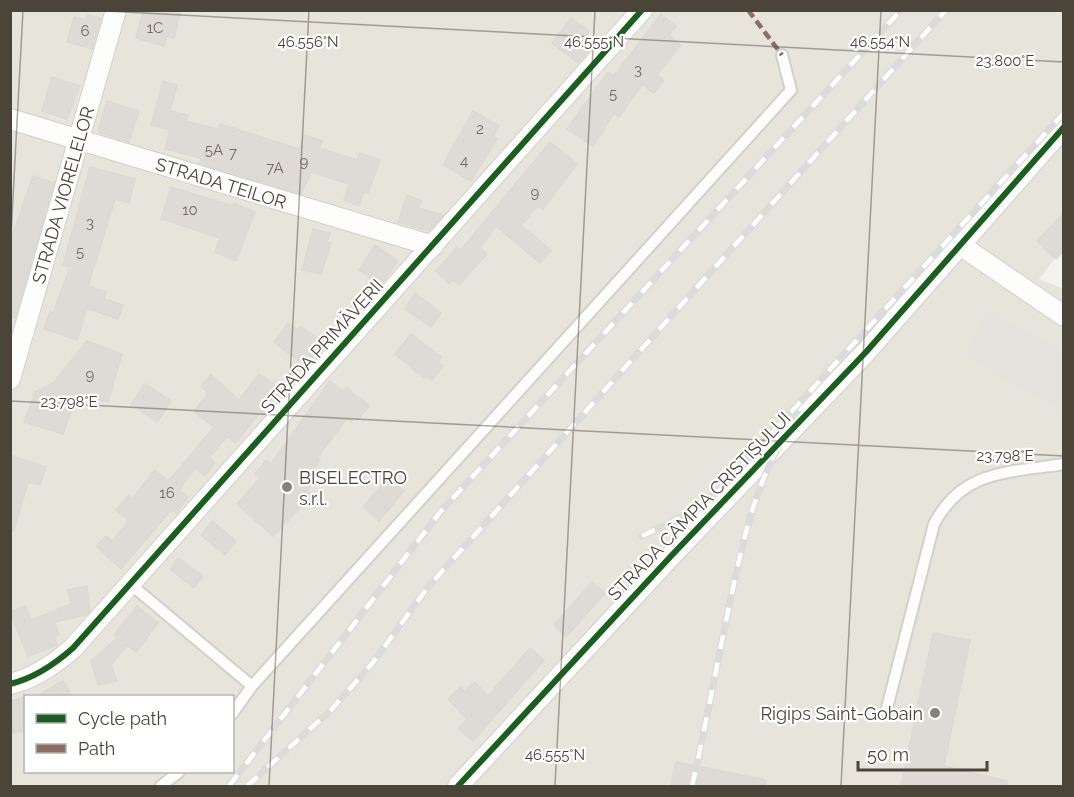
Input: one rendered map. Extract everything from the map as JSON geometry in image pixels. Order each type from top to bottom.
[{"type":"street","name":"STRADA VIORELELOR","points":[[10,379],[116,10]]},
{"type":"street","name":"STRADA PRIMĂVERII","points":[[10,684],[23,681],[54,665],[73,648],[642,10]]},
{"type":"street","name":"STRADA TEILOR","points":[[10,119],[432,246]]},
{"type":"street","name":"STRADA CÂMPIA CRISTIȘULUI","points":[[458,786],[655,573],[866,352],[1064,127]]},
{"type":"street","points":[[960,245],[1064,316]]},
{"type":"lane","points":[[234,711],[252,686],[791,90],[782,56]]},
{"type":"lane","points":[[886,712],[934,524],[944,504],[961,488],[984,477],[1064,464]]},
{"type":"lane","points":[[129,583],[252,686]]},
{"type":"lane","points":[[161,786],[177,773]]},
{"type":"shaded area","points":[[10,11],[1063,11],[1063,248],[1039,279],[1064,289],[1063,786],[11,786]]},
{"type":"shaded area","points":[[989,310],[1063,351],[1061,410],[964,356]]},
{"type":"building","points":[[143,10],[181,10],[174,38],[167,36],[164,46],[136,38]]},
{"type":"building","points":[[661,14],[676,26],[669,35],[681,45],[657,75],[664,80],[654,93],[642,85],[619,117],[614,113],[593,146],[567,129],[608,72],[614,76]]},
{"type":"building","points":[[88,15],[101,18],[92,49],[67,42],[74,17],[86,20]]},
{"type":"building","points":[[571,18],[589,31],[585,37],[595,44],[578,63],[552,43]]},
{"type":"building","points":[[52,77],[80,86],[67,119],[42,111]]},
{"type":"building","points":[[163,81],[177,85],[170,111],[188,115],[186,121],[218,129],[220,124],[299,149],[304,135],[322,141],[319,148],[357,160],[360,153],[380,160],[368,193],[364,192],[359,206],[344,200],[349,184],[311,172],[301,194],[199,163],[201,158],[165,149],[170,130],[151,125]]},
{"type":"building","points":[[107,101],[139,111],[129,142],[98,132]]},
{"type":"building","points":[[473,111],[499,126],[493,137],[497,139],[471,181],[443,165]]},
{"type":"building","points":[[550,142],[577,164],[543,209],[538,206],[521,225],[551,250],[540,263],[496,226],[480,248],[487,254],[459,285],[453,280],[449,284],[436,271],[457,247],[461,250]]},
{"type":"building","points":[[90,167],[135,179],[129,203],[115,199],[88,286],[106,292],[104,299],[123,305],[118,319],[87,308],[77,340],[44,329],[50,312],[53,313],[70,267],[63,265]]},
{"type":"building","points":[[33,176],[54,183],[15,318],[10,317],[10,231],[13,232],[16,225]]},
{"type":"building","points":[[171,187],[233,206],[234,203],[255,212],[236,261],[215,252],[220,238],[161,219]]},
{"type":"building","points":[[407,195],[421,201],[418,208],[443,215],[429,231],[398,222]]},
{"type":"building","points":[[1064,213],[1064,251],[1056,259],[1037,241]]},
{"type":"building","points":[[313,229],[330,233],[327,242],[331,243],[321,274],[302,270]]},
{"type":"building","points":[[375,245],[398,261],[381,285],[359,270]]},
{"type":"building","points":[[415,293],[441,313],[431,327],[405,309]]},
{"type":"building","points":[[288,323],[298,330],[300,326],[324,343],[306,366],[274,342]]},
{"type":"building","points":[[411,334],[441,357],[438,361],[443,366],[432,380],[426,376],[424,378],[395,354]]},
{"type":"building","points":[[87,341],[122,354],[108,402],[77,393],[63,434],[24,422],[35,392],[53,383]]},
{"type":"building","points":[[259,374],[283,390],[263,415],[260,412],[236,443],[227,437],[209,457],[215,463],[205,476],[195,468],[179,490],[188,497],[176,513],[171,510],[121,569],[96,546],[106,536],[112,541],[129,521],[116,510],[129,495],[133,499],[154,470],[167,480],[171,478],[214,427],[194,412],[208,393],[201,386],[211,375],[239,400]]},
{"type":"building","points":[[330,381],[342,391],[346,387],[369,406],[358,420],[355,417],[351,422],[347,418],[317,458],[320,460],[314,469],[320,473],[307,490],[313,495],[273,536],[237,504],[260,478],[255,474],[266,460],[271,464]]},
{"type":"building","points":[[145,384],[171,401],[157,422],[131,404]]},
{"type":"building","points":[[10,455],[46,467],[40,485],[28,482],[14,531],[10,530]]},
{"type":"building","points":[[388,478],[404,491],[379,521],[363,507]]},
{"type":"building","points":[[212,521],[236,541],[225,555],[201,535]]},
{"type":"building","points":[[178,558],[203,576],[194,588],[170,569]]},
{"type":"building","points":[[592,582],[605,593],[566,637],[554,625]]},
{"type":"building","points":[[87,586],[90,611],[86,615],[54,622],[59,634],[54,636],[57,645],[28,656],[10,612],[26,606],[31,620],[71,604],[68,590]]},
{"type":"building","points":[[137,606],[158,623],[136,652],[127,645],[111,665],[117,681],[98,685],[91,661],[117,638],[114,635]]},
{"type":"building","name":"Rigips Saint-Gobain","points":[[933,633],[970,640],[944,766],[1007,781],[1007,786],[901,786]]},
{"type":"building","points":[[530,648],[544,660],[473,741],[459,729],[467,719],[448,699],[461,687],[464,692],[475,682],[488,696]]},
{"type":"building","points":[[63,681],[71,695],[39,695]]},
{"type":"building","points":[[24,698],[24,730],[13,733],[10,701]]},
{"type":"building","points":[[676,762],[766,780],[765,786],[671,786]]},
{"type":"railway","points":[[229,786],[441,511],[901,10]]},
{"type":"railway","points":[[247,786],[331,710],[371,665],[428,587],[946,10]]},
{"type":"railway","points":[[642,536],[678,519],[720,490],[1064,113]]},
{"type":"railway","points":[[692,786],[747,528],[762,481],[784,436],[798,414]]},
{"type":"marked path","points":[[748,10],[782,55]]},
{"type":"cycle path","points":[[10,684],[44,670],[73,648],[642,10]]},
{"type":"cycle path","points":[[458,786],[672,555],[866,352],[1064,127]]},
{"type":"place","name":"BISELECTRO s.r.l.","points":[[287,487]]},
{"type":"place","name":"Rigips Saint-Gobain","points":[[935,713]]}]
